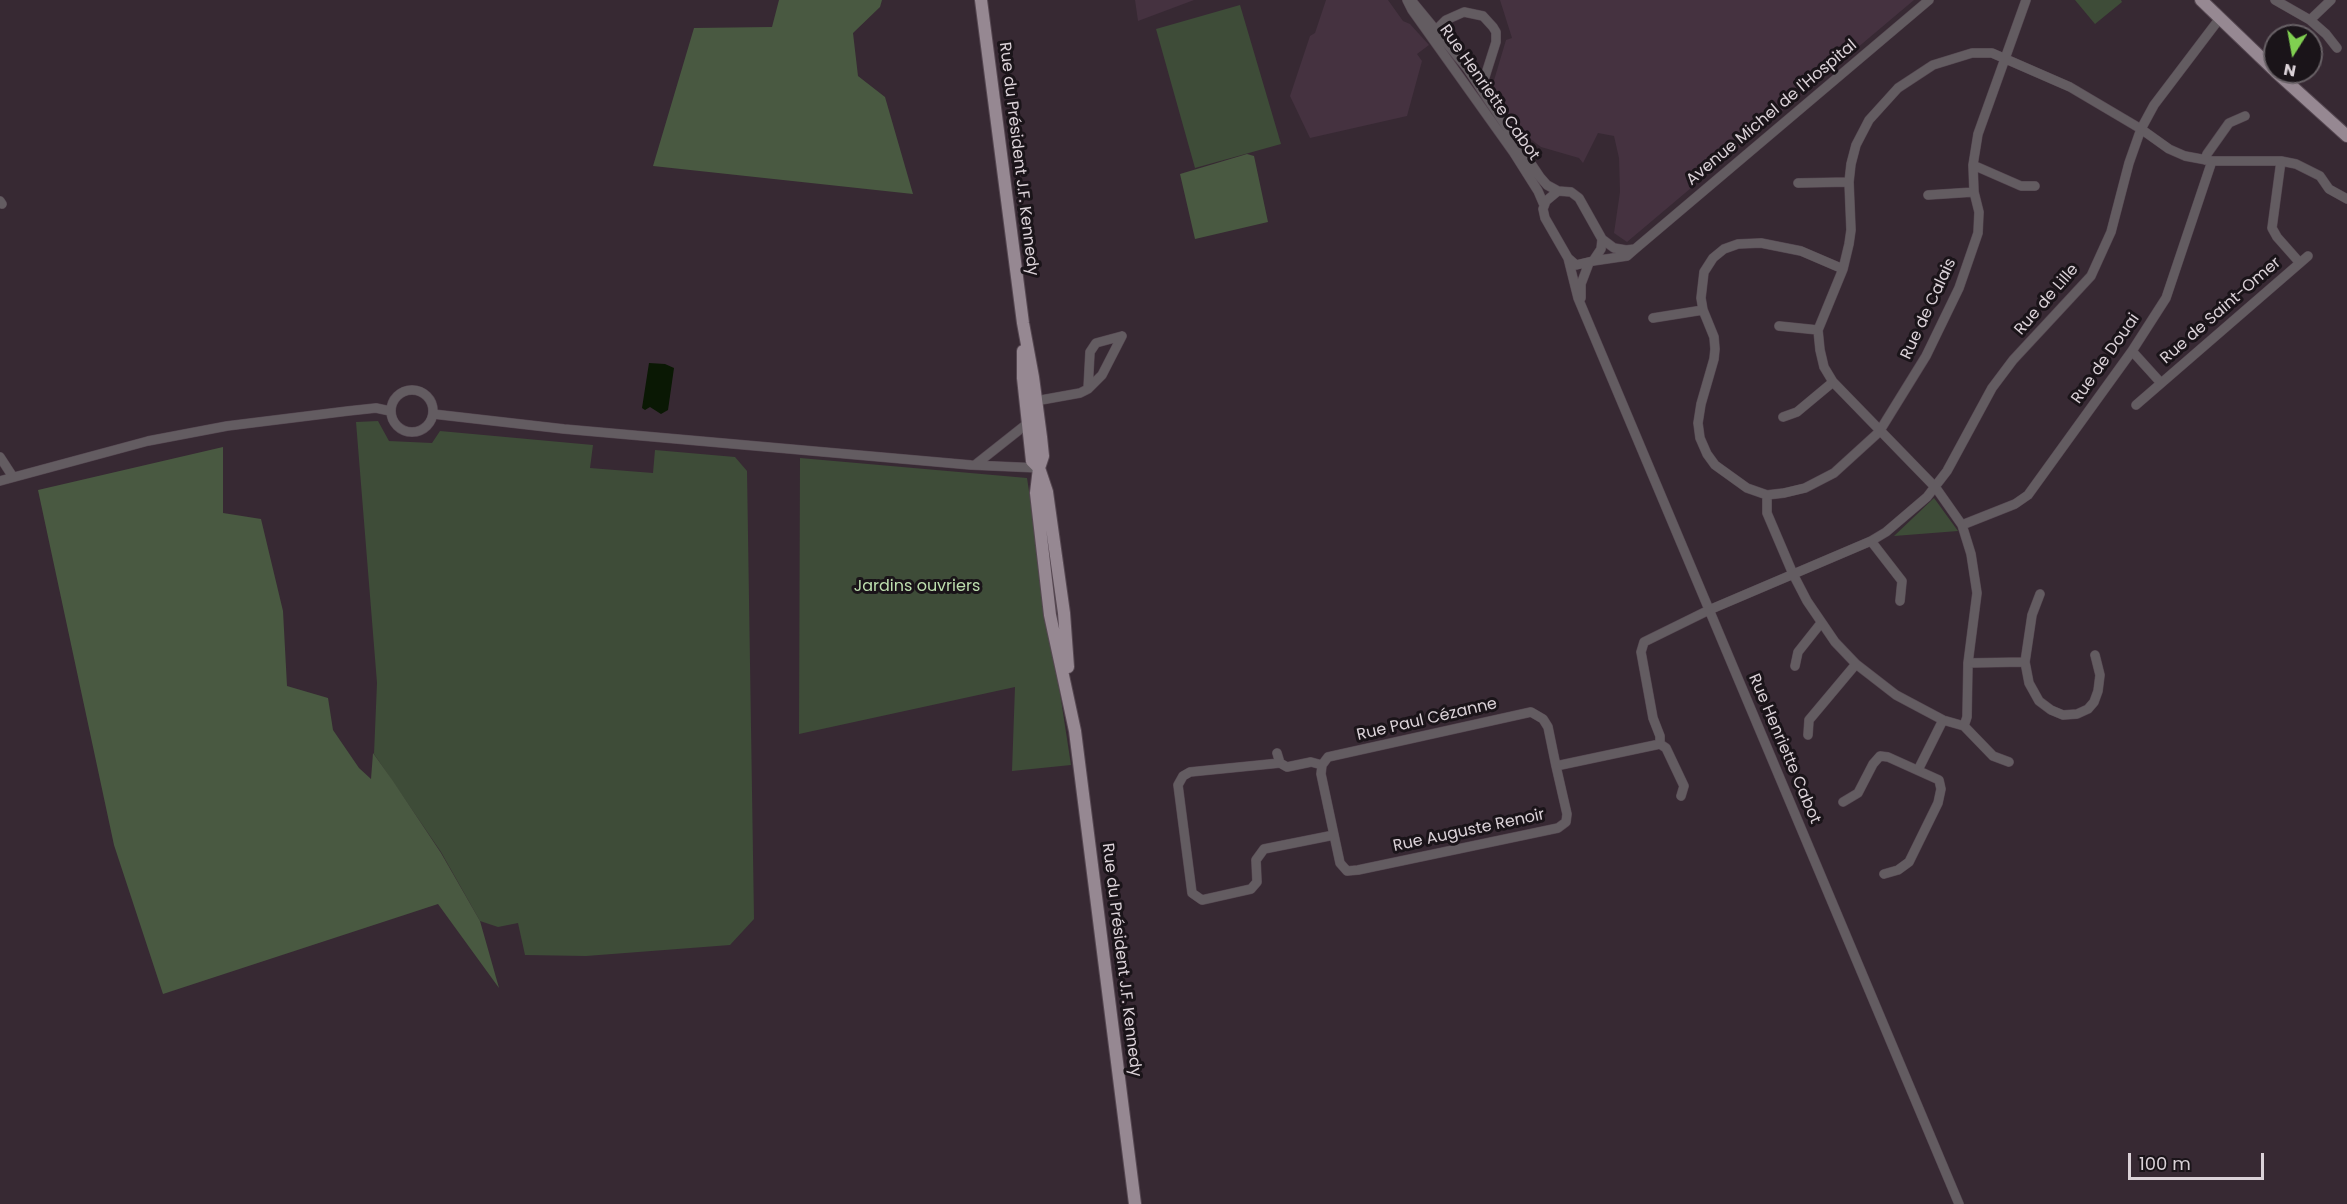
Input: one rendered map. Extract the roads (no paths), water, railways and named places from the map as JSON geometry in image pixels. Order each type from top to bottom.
[{"type":"main road","name":"Rue du Président J.F. Kennedy","points":[[981,0],[1023,323],[1031,402],[1043,456],[1036,493],[1050,615],[1073,720],[1135,1204]]},
{"type":"main road","points":[[2201,0],[2263,59]]},
{"type":"main road","points":[[2289,84],[2347,136]]},
{"type":"main road","name":"Rue du Président J.F. Kennedy","points":[[1031,402],[1028,423],[1032,461],[1039,468]]},
{"type":"street","name":"Rue Henriette Cabot","points":[[1409,0],[1436,30],[1479,86],[1540,177],[1547,185],[1558,191],[1572,192],[1580,198],[1602,239],[1601,249],[1591,262],[1581,284],[1581,306]]},
{"type":"street","name":"Rue Henriette Cabot","points":[[1409,0],[1538,191],[1544,205],[1545,218],[1568,258],[1581,306],[1959,1204]]},
{"type":"street","name":"Avenue Michel de l'Hospital","points":[[1591,262],[1627,256],[1929,0]]},
{"type":"street","name":"Rue de Calais","points":[[1767,495],[1805,488],[1834,473],[1880,432],[1926,356],[1959,288],[1978,233],[1980,212],[1974,192],[1973,165],[1978,134],[2026,0]]},
{"type":"street","points":[[2275,0],[2310,20],[2337,48]]},
{"type":"street","points":[[2310,20],[2331,0]]},
{"type":"street","points":[[1436,30],[1446,20],[1464,12],[1483,16],[1496,32],[1496,42],[1483,83],[1475,88],[1454,59],[1442,50]]},
{"type":"street","name":"Rue de Lille","points":[[1709,610],[1871,541],[1892,527],[1936,488],[1992,388],[2013,360],[2091,276],[2111,232],[2129,163],[2141,129],[2154,105],[2220,18]]},
{"type":"street","points":[[1964,726],[1967,717],[1968,663],[1977,593],[1971,554],[1962,525],[1936,488],[1833,382],[1824,367],[1818,330],[1844,269],[1851,230],[1849,182],[1856,145],[1883,102],[1898,88],[1933,65],[1982,52],[2006,57],[2070,87],[2141,129],[2169,149],[2208,161],[2281,161],[2307,169],[2320,176],[2337,195],[2347,199]]},
{"type":"street","name":"Rue de Douai","points":[[1962,525],[2015,504],[2028,495],[2132,351],[2166,298],[2208,161],[2207,154],[2229,123],[2245,116]]},
{"type":"street","name":"Rue de Saint-Omer","points":[[2281,161],[2272,228],[2300,263]]},
{"type":"street","points":[[1973,165],[2021,186],[2035,186]]},
{"type":"street","points":[[1798,183],[1849,182]]},
{"type":"street","points":[[1544,205],[1549,197],[1558,191]]},
{"type":"street","points":[[1928,195],[1974,192]]},
{"type":"street","points":[[1602,239],[1614,248],[1635,249]]},
{"type":"street","points":[[1844,269],[1801,251],[1779,245],[1738,244],[1724,249],[1713,258],[1704,272],[1701,285],[1703,310],[1709,321],[1715,349],[1701,404],[1698,423],[1700,438],[1707,454],[1726,475],[1746,488],[1767,495],[1767,513],[1793,574],[1807,601],[1835,642],[1856,664],[1896,695],[1943,720],[1964,726],[1993,756],[2009,762]]},
{"type":"street","name":"Rue de Saint-Omer","points":[[2136,405],[2308,256]]},
{"type":"street","points":[[1568,258],[1576,265],[1591,262]]},
{"type":"street","points":[[1653,318],[1703,310]]},
{"type":"street","points":[[1779,326],[1818,330]]},
{"type":"street","points":[[1031,402],[1080,393],[1088,389],[1102,375],[1122,336],[1096,343],[1090,352],[1088,389]]},
{"type":"street","name":"Rue de Saint-Omer","points":[[2132,351],[2161,383]]},
{"type":"street","points":[[1783,417],[1797,412],[1833,382]]},
{"type":"street","points":[[414,390],[426,395],[431,401],[433,414],[428,426],[410,433],[398,428],[390,411],[400,393],[414,390]]},
{"type":"street","points":[[0,481],[148,441],[227,426],[376,408],[390,411]]},
{"type":"street","points":[[433,414],[564,429],[975,465],[1039,468]]},
{"type":"street","points":[[975,465],[1028,423]]},
{"type":"street","points":[[0,457],[12,477]]},
{"type":"street","points":[[1871,541],[1902,580],[1900,601]]},
{"type":"street","points":[[2040,594],[2032,615],[2025,662],[2029,683],[2039,701],[2057,712],[2077,714],[2088,710],[2098,692],[2100,675],[2095,655]]},
{"type":"street","points":[[1660,744],[1641,652],[1643,646],[1650,638],[1709,610]]},
{"type":"street","points":[[1795,666],[1798,652],[1821,622]]},
{"type":"street","points":[[1968,663],[2025,662]]},
{"type":"street","points":[[1808,735],[1809,720],[1856,664]]},
{"type":"street","name":"Rue Paul Cézanne","points":[[1322,765],[1328,757],[1531,712],[1543,719],[1548,727],[1556,766]]},
{"type":"street","points":[[1918,770],[1943,720]]},
{"type":"street","points":[[1556,766],[1660,744],[1666,748],[1684,786],[1681,796]]},
{"type":"street","points":[[1277,753],[1280,764]]},
{"type":"street","points":[[1843,802],[1858,793],[1873,764],[1880,756],[1888,757],[1939,780],[1941,789],[1938,803],[1909,862],[1898,870],[1884,874]]},
{"type":"street","points":[[1322,765],[1311,762],[1287,766],[1280,764],[1190,772],[1183,776],[1178,785],[1192,893],[1202,900],[1251,889],[1257,882],[1256,860],[1264,849],[1334,835]]},
{"type":"street","name":"Rue Auguste Renoir","points":[[1322,765],[1321,774],[1340,863],[1347,871],[1558,828],[1566,822],[1567,814],[1556,766]]},
{"type":"park label","name":"Jardins ouvriers","points":[[917,587]]}]
